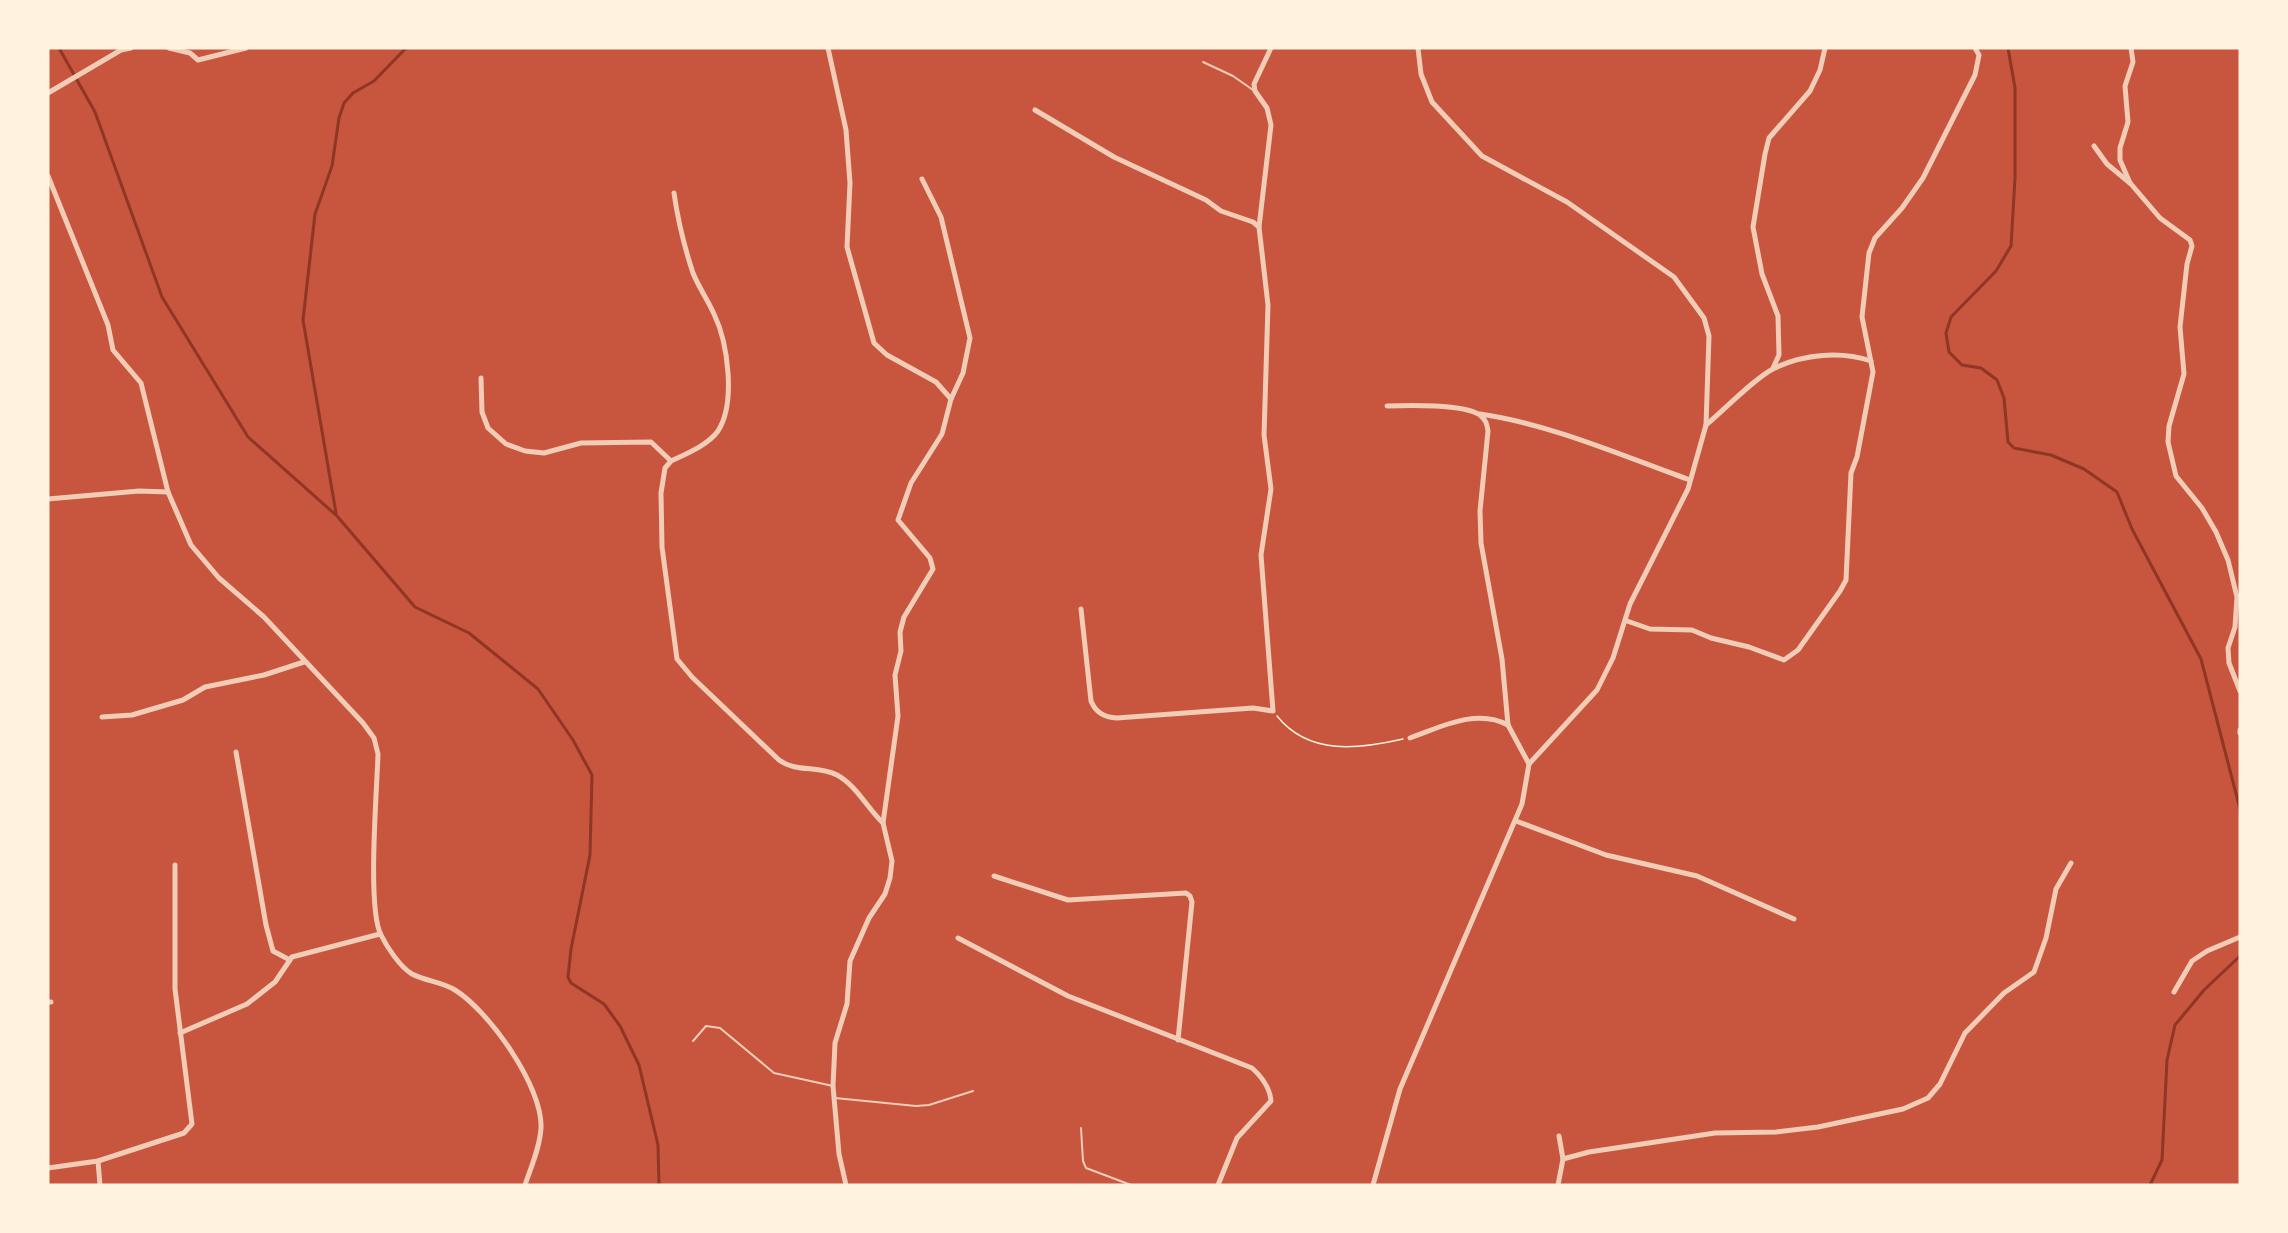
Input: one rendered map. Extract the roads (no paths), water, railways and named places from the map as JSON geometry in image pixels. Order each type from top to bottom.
[{"type":"street","points":[[48,93],[120,49],[131,48]]},
{"type":"street","points":[[169,48],[190,53],[198,60],[246,48]]},
{"type":"street","points":[[828,48],[846,130],[850,183],[846,215],[847,247],[874,343],[887,355],[936,382],[951,399]]},
{"type":"street","points":[[1081,609],[1091,701],[1094,708],[1101,714],[1117,718],[1253,708],[1273,711],[1261,555],[1271,489],[1264,435],[1268,305],[1260,227],[1271,125],[1267,108],[1255,91],[1254,84],[1270,48]]},
{"type":"street","points":[[1373,1185],[1400,1089],[1516,821],[1530,764],[1597,690],[1627,621],[1630,604],[1690,480],[1706,425],[1709,336],[1704,318],[1674,277],[1567,202],[1482,156],[1432,102],[1421,74],[1419,48]]},
{"type":"street","points":[[1706,425],[1773,368],[1779,355],[1778,316],[1762,274],[1754,227],[1769,138],[1810,91],[1820,70],[1825,48]]},
{"type":"street","points":[[1627,621],[1650,629],[1681,627],[1784,660],[1798,650],[1846,580],[1849,493],[1871,386],[1871,361],[1862,316],[1869,253],[1875,238],[1902,208],[1923,178],[1975,75],[1979,55],[1975,48]]},
{"type":"street","points":[[2131,48],[2133,62],[2125,86],[2128,122],[2120,148],[2120,160],[2131,184]]},
{"type":"street","points":[[1035,110],[1114,157],[1206,200],[1221,211],[1253,222],[1260,227]]},
{"type":"street","points":[[2094,146],[2107,164],[2131,184],[2160,218],[2190,240],[2192,246],[2187,264],[2180,327],[2184,374],[2169,426],[2168,442],[2176,476],[2202,508],[2228,560],[2237,597],[2235,627],[2228,648],[2229,663],[2240,691]]},
{"type":"street","points":[[48,176],[108,325],[113,350],[141,383],[168,492],[191,545],[202,560],[264,617],[363,723],[374,738],[378,754],[374,859],[375,910],[380,934],[412,974],[453,988],[475,1004],[496,1028],[516,1060],[539,1110],[541,1128],[525,1185]]},
{"type":"street","points":[[846,1185],[839,1154],[833,1086],[835,1043],[847,1004],[850,961],[870,918],[885,894],[890,878],[892,861],[883,823],[898,716],[896,675],[902,651],[900,632],[904,617],[933,569],[930,558],[898,520],[911,483],[942,434],[951,399],[963,373],[970,338],[941,217],[922,179]]},
{"type":"street","points":[[48,190],[55,193]]},
{"type":"street","points":[[674,192],[680,233],[691,266],[723,338],[729,395],[724,417],[717,433],[692,451],[671,461],[665,468],[661,493],[662,547],[677,659],[692,677],[786,766],[822,769],[837,775],[847,782],[883,823]]},
{"type":"street","points":[[1773,368],[1824,356],[1851,355],[1871,361]]},
{"type":"street","points":[[481,378],[482,412],[488,429],[506,444],[525,451],[544,453],[580,443],[651,442],[671,461]]},
{"type":"street","points":[[1387,406],[1438,406],[1498,416],[1587,443],[1690,480]]},
{"type":"street","points":[[1478,414],[1486,422],[1488,431],[1480,511],[1481,543],[1502,659],[1508,725],[1530,764]]},
{"type":"street","points":[[48,500],[140,491],[168,492]]},
{"type":"street","points":[[102,717],[132,715],[183,700],[205,687],[264,675],[304,662]]},
{"type":"street","points":[[1410,738],[1465,719],[1486,717],[1508,725]]},
{"type":"street","points":[[236,752],[266,925],[273,951],[288,959]]},
{"type":"street","points":[[1516,821],[1606,855],[1697,876],[1794,919]]},
{"type":"street","points":[[1563,1159],[1589,1152],[1715,1133],[1776,1132],[1818,1127],[1903,1109],[1929,1098],[1940,1084],[1965,1033],[2004,993],[2034,972],[2046,938],[2056,888],[2071,863]]},
{"type":"street","points":[[48,1168],[98,1161],[184,1133],[189,1129],[192,1110],[185,1078],[175,989],[175,865]]},
{"type":"street","points":[[994,876],[1068,900],[1185,893],[1190,896],[1192,902],[1178,1040]]},
{"type":"street","points":[[180,1033],[247,1004],[275,982],[288,959],[380,934]]},
{"type":"street","points":[[2174,992],[2192,961],[2207,951],[2240,937]]},
{"type":"street","points":[[958,938],[1068,996],[1252,1068],[1270,1091],[1271,1101],[1237,1138],[1218,1185]]},
{"type":"street","points":[[1558,1185],[1563,1159],[1559,1136]]},
{"type":"street","points":[[98,1161],[100,1185]]},
{"type":"lane","points":[[1203,62],[1233,76],[1255,91]]},
{"type":"lane","points":[[693,1041],[706,1026],[720,1028],[774,1073],[833,1086]]},
{"type":"lane","points":[[835,1098],[915,1106],[929,1105],[973,1091]]},
{"type":"lane","points":[[1081,1128],[1083,1161],[1086,1168],[1131,1185]]},
{"type":"waterway","points":[[59,48],[95,112],[162,297],[248,437],[337,516],[415,607],[469,633],[538,689],[573,740],[592,775],[590,855],[571,949],[568,977],[571,983],[604,1004],[620,1026],[639,1065],[658,1145],[659,1185]]},
{"type":"waterway","points":[[336,513],[303,320],[315,214],[332,166],[339,118],[344,103],[353,93],[374,81],[406,48]]},
{"type":"waterway","points":[[2008,48],[2015,88],[2015,178],[2011,246],[1996,271],[1951,317],[1946,333],[1949,352],[1962,365],[1981,368],[1997,380],[2004,398],[2008,442],[2014,448],[2051,455],[2084,469],[2117,492],[2132,529],[2201,659],[2240,809]]},
{"type":"waterway","points":[[2150,1185],[2162,1160],[2167,1060],[2175,1025],[2204,990],[2240,956]]}]
